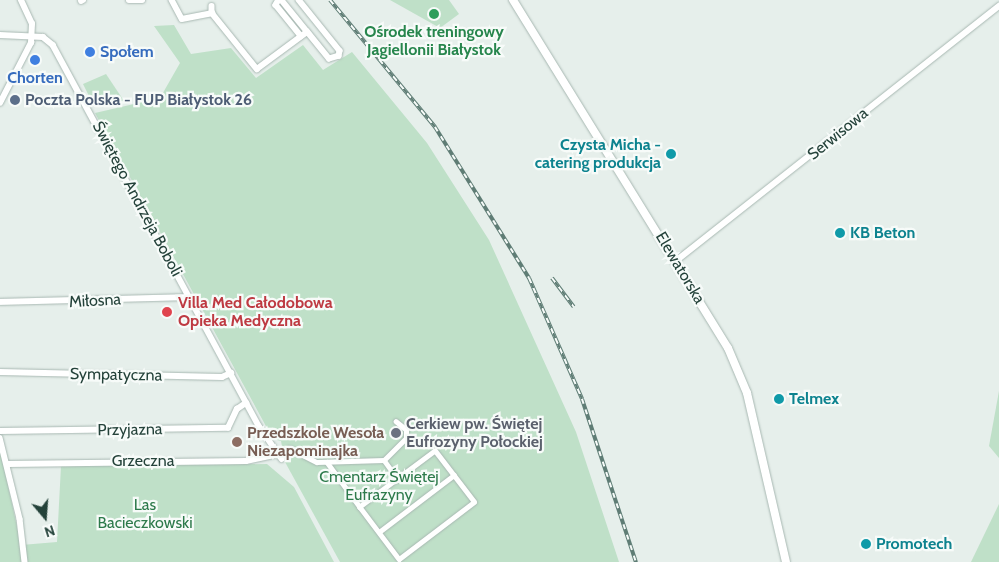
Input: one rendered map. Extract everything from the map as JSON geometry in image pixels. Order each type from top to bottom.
[{"type":"street","points":[[0,103],[32,36],[30,16],[21,0]]},
{"type":"street","points":[[129,0],[142,0]]},
{"type":"street","points":[[172,0],[182,19],[212,10],[253,68],[307,32]]},
{"type":"street","points":[[290,0],[282,1],[276,5],[301,36]]},
{"type":"street","points":[[282,1],[329,59],[339,56],[340,51],[299,0]]},
{"type":"street","name":"Elewatorska","points":[[513,0],[676,260],[739,371],[786,562]]},
{"type":"street","name":"Serwisowa","points":[[676,260],[999,6]]},
{"type":"street","points":[[0,35],[32,36]]},
{"type":"street","name":"Świętego Andrzeja Boboli","points":[[32,36],[53,45],[246,403],[280,457]]},
{"type":"street","name":"Miłosna","points":[[0,302],[189,297]]},
{"type":"street","name":"Sympatyczna","points":[[0,372],[222,377],[231,373]]},
{"type":"street","name":"Przyjazna","points":[[0,431],[228,428],[237,409],[246,403]]},
{"type":"street","points":[[289,448],[317,462],[384,460],[406,438],[406,430],[396,422]]},
{"type":"street","points":[[0,438],[8,464],[25,562]]},
{"type":"street","points":[[327,462],[360,507],[399,559],[474,502],[435,451],[360,507]]},
{"type":"street","name":"Grzeczna","points":[[8,464],[246,461],[280,457]]},
{"type":"street","points":[[384,460],[398,479]]},
{"type":"street","points":[[379,532],[454,475]]},
{"type":"green space","name":"Ośrodek treningowy Jagiellonii Białystok","points":[[390,0],[449,0],[459,14],[440,28]]},
{"type":"green space","name":"Cmentarz Świętej Eufrazyny","points":[[174,25],[191,54],[231,48],[256,78],[303,45],[323,70],[352,52],[427,143],[489,240],[576,432],[619,562],[340,562],[285,462],[281,441],[273,439],[95,113],[160,98],[180,63],[154,26]]},
{"type":"green space","points":[[106,74],[124,101],[94,106],[83,84]]},
{"type":"green space","points":[[999,391],[999,458],[989,446]]},
{"type":"green space","name":"Las Bacieczkowski","points":[[0,449],[21,545],[57,542],[61,466],[267,464],[294,487],[334,562],[0,562]]},
{"type":"green space","points":[[999,504],[999,562],[971,562]]},
{"type":"railway","points":[[330,0],[435,127],[529,278],[582,399],[636,562]]},
{"type":"railway","points":[[552,278],[574,307]]},
{"type":"place","name":"Ośrodek treningowy Jagiellonii Białystok","points":[[434,14]]},
{"type":"place","name":"Społem","points":[[90,52]]},
{"type":"place","name":"Chorten","points":[[35,60]]},
{"type":"place","name":"Poczta Polska - FUP Białystok 26","points":[[15,100]]},
{"type":"place","name":"Czysta Micha - catering produkcja","points":[[671,154]]},
{"type":"place","name":"KB Beton","points":[[840,233]]},
{"type":"place","name":"Villa Med Całodobowa Opieka Medyczna","points":[[167,312]]},
{"type":"place","name":"Telmex","points":[[779,399]]},
{"type":"place","name":"Cerkiew pw. Świętej Eufrozyny Połockiej","points":[[396,433]]},
{"type":"place","name":"Przedszkole Wesoła Niezapominajka","points":[[237,442]]},
{"type":"place","name":"Promotech","points":[[866,544]]}]
